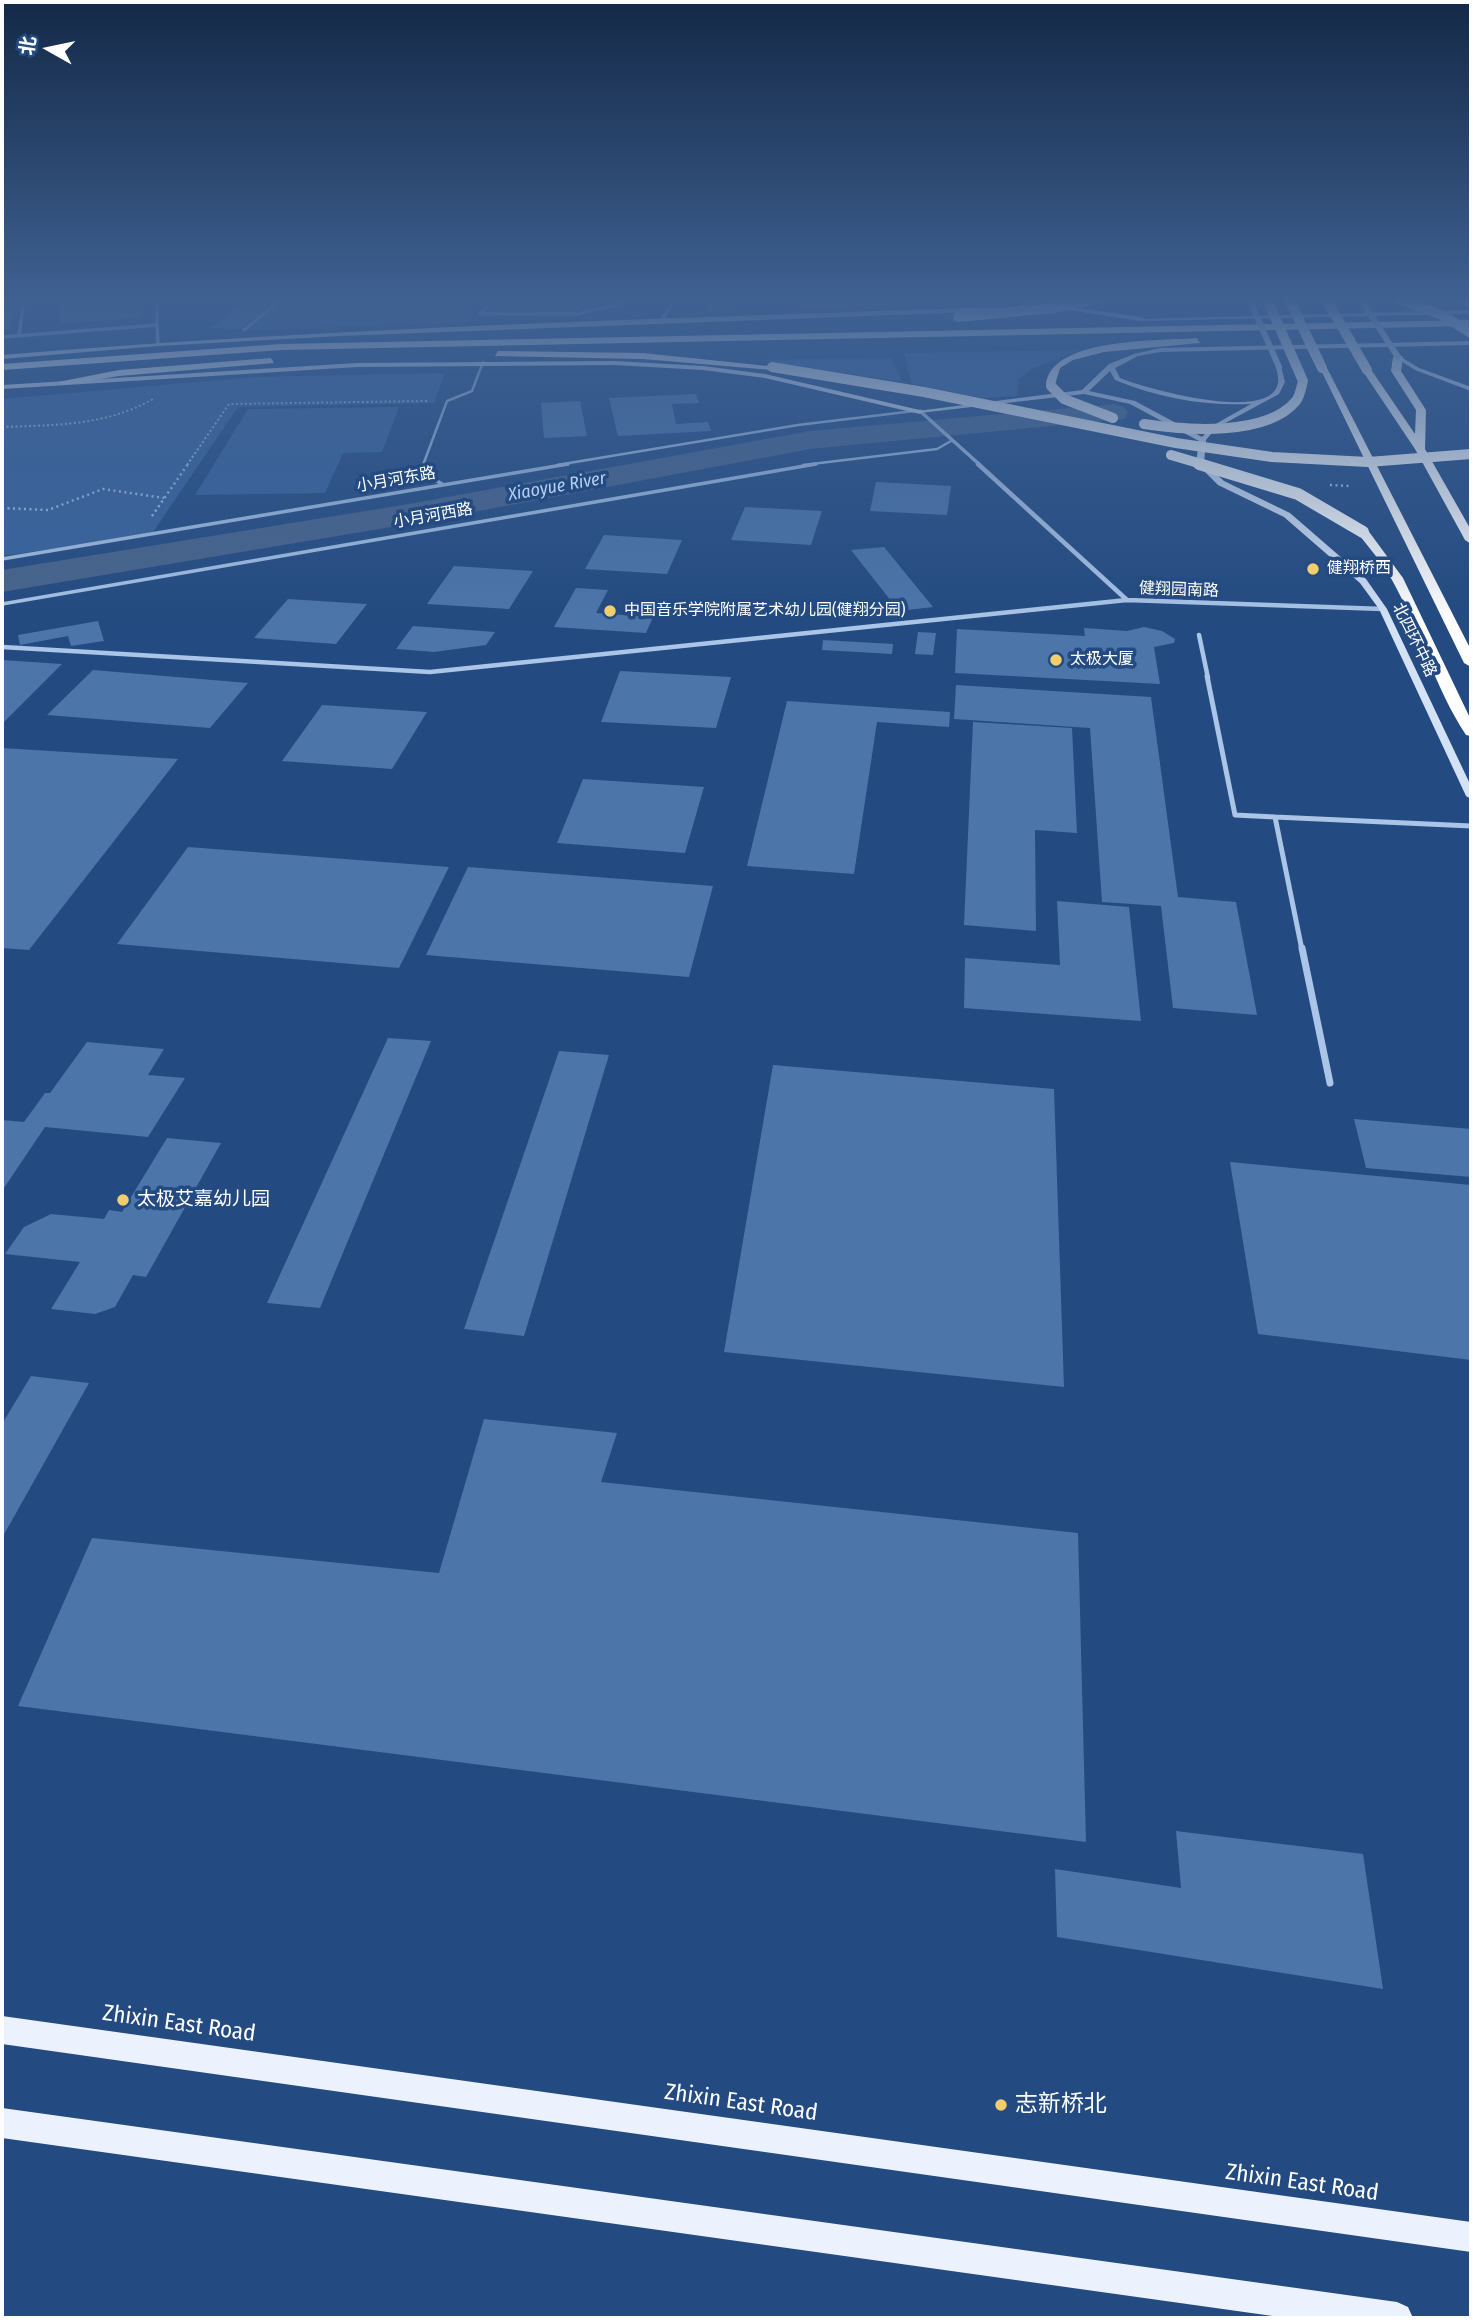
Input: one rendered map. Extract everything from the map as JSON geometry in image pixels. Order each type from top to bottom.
[{"type":"highway","points":[[948,407],[1219,468],[1298,494],[1363,532],[1384,553],[1398,578],[1471,732]]},
{"type":"highway","points":[[1006,407],[1266,458],[1392,463],[1471,454]]},
{"type":"highway","points":[[1081,407],[1116,419],[1154,426],[1236,426],[1285,413],[1290,407]]},
{"type":"highway","points":[[1342,407],[1471,663]]},
{"type":"highway","points":[[1392,407],[1420,449],[1471,540]]},
{"type":"highway","points":[[1419,407],[1420,449]]},
{"type":"main road","points":[[903,407],[920,411]]},
{"type":"main road","name":"Zhixin East Road","points":[[2,2030],[1471,2237]]},
{"type":"main road","points":[[2,2123],[1397,2318]]},
{"type":"street","points":[[920,411],[952,407]]},
{"type":"street","points":[[1143,407],[1203,440],[1214,427],[1255,407]]},
{"type":"street","name":"健翔园南路","points":[[920,411],[1127,600],[1383,610]]},
{"type":"street","name":"北四环中路","points":[[1203,440],[1200,463],[1221,483],[1287,516],[1363,580],[1383,610],[1471,796]]},
{"type":"street","points":[[2,648],[430,672],[1127,600]]},
{"type":"street","points":[[1199,635],[1235,815],[1471,826]]},
{"type":"street","points":[[1276,817],[1330,1083]]},
{"type":"lane","points":[[443,485],[421,472],[445,407]]},
{"type":"lane","name":"小月河东路","points":[[2,559],[798,425],[920,411]]},
{"type":"lane","name":"小月河西路","points":[[2,604],[806,465],[937,449],[951,441]]},
{"type":"path","points":[[2,427],[82,424],[138,407]]},
{"type":"path","points":[[151,518],[227,407]]},
{"type":"path","points":[[2,508],[48,510],[103,489],[164,498]]},
{"type":"shaded area","points":[[2,407],[238,407],[151,535],[2,556]]},
{"type":"shaded area","points":[[399,407],[382,452],[343,453],[325,493],[195,495],[248,409]]},
{"type":"building","points":[[541,407],[581,407],[587,436],[544,438]]},
{"type":"building","points":[[611,407],[673,407],[676,424],[708,422],[711,431],[618,436]]},
{"type":"building","points":[[876,482],[951,486],[947,515],[870,511]]},
{"type":"building","points":[[745,507],[822,511],[811,545],[731,540]]},
{"type":"building","points":[[604,535],[682,540],[667,574],[585,569]]},
{"type":"building","points":[[884,547],[933,607],[899,611],[851,550]]},
{"type":"building","points":[[454,566],[533,571],[509,609],[427,604]]},
{"type":"building","points":[[576,588],[608,590],[596,613],[653,617],[646,633],[554,627]]},
{"type":"building","points":[[288,599],[367,604],[336,644],[254,638]]},
{"type":"building","points":[[98,621],[104,641],[71,646],[68,636],[20,645],[18,635]]},
{"type":"building","points":[[413,626],[495,632],[486,645],[434,652],[396,649]]},
{"type":"building","name":"太极大厦","points":[[1144,627],[1162,631],[1175,639],[1174,643],[1154,647],[1160,684],[955,673],[957,629],[1085,636],[1084,628],[1127,631]]},
{"type":"building","points":[[918,632],[936,633],[933,655],[915,654]]},
{"type":"building","points":[[823,640],[893,644],[892,654],[822,650]]},
{"type":"building","points":[[2,660],[62,664],[2,724]]},
{"type":"building","points":[[93,670],[248,683],[210,728],[47,715]]},
{"type":"building","points":[[620,671],[731,677],[716,728],[601,722]]},
{"type":"building","points":[[956,685],[1151,697],[1178,897],[1236,902],[1257,1015],[1173,1008],[1161,906],[1102,902],[1090,728],[954,719]]},
{"type":"building","points":[[787,701],[950,712],[949,727],[877,722],[854,874],[747,866]]},
{"type":"building","points":[[322,705],[427,712],[392,769],[282,761]]},
{"type":"building","points":[[973,722],[1072,728],[1077,833],[1035,830],[1036,931],[964,925]]},
{"type":"building","points":[[2,748],[178,759],[29,950],[2,948]]},
{"type":"building","points":[[583,779],[704,787],[685,853],[557,843]]},
{"type":"building","points":[[188,847],[449,867],[399,968],[117,944]]},
{"type":"building","points":[[468,867],[713,886],[689,977],[426,955]]},
{"type":"building","points":[[1057,901],[1129,907],[1141,1021],[964,1008],[965,958],[1060,965]]},
{"type":"building","points":[[388,1038],[431,1041],[320,1308],[267,1303]]},
{"type":"building","points":[[87,1042],[164,1049],[148,1075],[185,1078],[148,1137],[45,1127],[2,1191],[2,1120],[24,1122],[45,1093],[50,1093]]},
{"type":"building","points":[[559,1051],[609,1055],[524,1336],[464,1329]]},
{"type":"building","points":[[773,1065],[1054,1089],[1064,1387],[724,1352]]},
{"type":"building","points":[[1354,1119],[1471,1129],[1471,1177],[1366,1168]]},
{"type":"building","points":[[167,1138],[221,1143],[146,1277],[133,1275],[115,1307],[95,1314],[51,1309],[80,1262],[5,1254],[24,1227],[51,1214],[104,1219],[109,1210],[122,1212]]},
{"type":"building","points":[[1230,1162],[1471,1185],[1471,1360],[1258,1334]]},
{"type":"building","points":[[31,1376],[89,1383],[2,1538],[2,1424]]},
{"type":"building","points":[[484,1419],[617,1433],[601,1482],[1078,1533],[1086,1842],[18,1706],[92,1538],[439,1573]]},
{"type":"building","points":[[1176,1831],[1363,1854],[1383,1989],[1057,1937],[1055,1869],[1181,1888]]},
{"type":"waterway","name":"Xiaoyue River","points":[[2,581],[409,514],[810,440],[1114,413]]},
{"type":"place","name":"健翔桥西","points":[[1313,569]]},
{"type":"place","name":"中国音乐学院附属艺术幼儿园(健翔分园)","points":[[610,611]]},
{"type":"place","name":"太极大厦","points":[[1056,660]]},
{"type":"place","name":"太极艾嘉幼儿园","points":[[123,1200]]},
{"type":"place","name":"志新桥北","points":[[1001,2105]]}]
